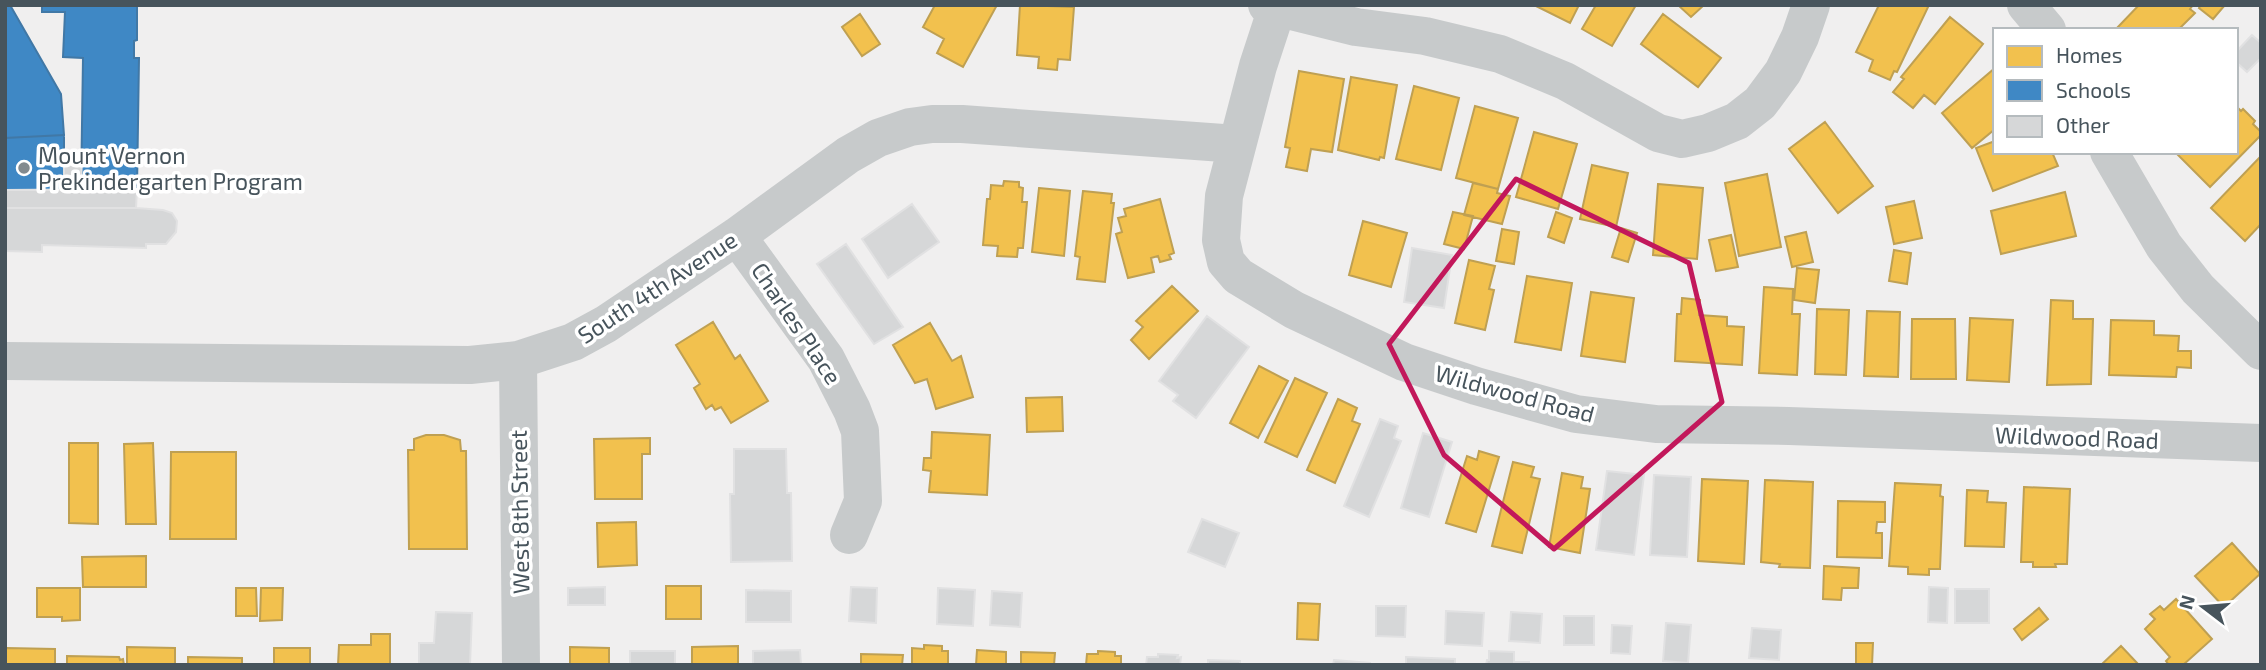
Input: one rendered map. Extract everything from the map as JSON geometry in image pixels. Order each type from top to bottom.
[{"type":"street","points":[[1272,7],[1356,27],[1425,36],[1500,54],[1565,81],[1658,133],[1682,139],[1708,134],[1737,121],[1760,103],[1783,72],[1800,37],[1811,5]]},
{"type":"street","points":[[2026,5],[2045,28]]},
{"type":"street","name":"Wildwood Road","points":[[1272,7],[1224,196],[1221,240],[1226,262],[1238,276],[1294,310],[1404,362],[1476,386],[1576,414],[1657,424],[2251,435]]},
{"type":"street","name":"South 4th Avenue","points":[[5,361],[470,365],[517,360],[573,342],[606,324],[737,236],[848,155],[878,138],[910,127],[962,124],[1237,144]]},
{"type":"street","points":[[2110,154],[2164,246],[2198,289],[2261,351]]},
{"type":"street","name":"Charles Place","points":[[737,236],[826,359],[860,431],[863,500],[849,535]]},
{"type":"street","name":"West 8th Street","points":[[517,360],[521,665]]},
{"type":"highlighted area","points":[[1516,179],[1689,263],[1722,402],[1554,549],[1444,455],[1389,344]]},
{"type":"building: Homes","points":[[935,5],[997,5],[963,67],[937,53],[944,39],[923,27]]},
{"type":"building: Homes","points":[[1020,5],[1074,7],[1070,60],[1058,59],[1057,70],[1038,68],[1039,57],[1017,55]]},
{"type":"building: Homes","points":[[1534,5],[1579,5],[1570,23]]},
{"type":"building: Homes","points":[[1596,5],[1636,5],[1612,46],[1582,29]]},
{"type":"building: Homes","points":[[1678,5],[1704,5],[1691,17]]},
{"type":"building: Homes","points":[[1879,5],[1929,5],[1897,72],[1894,71],[1890,80],[1869,71],[1873,60],[1856,52]]},
{"type":"building: Homes","points":[[2139,5],[2193,5],[2190,9],[2195,13],[2180,28],[2117,28]]},
{"type":"building: Homes","points":[[2201,5],[2225,5],[2213,19],[2199,8]]},
{"type":"building: Homes","points":[[860,14],[880,44],[862,56],[842,27]]},
{"type":"building: Homes","points":[[1663,14],[1721,58],[1698,87],[1641,44]]},
{"type":"building: Homes","points":[[1950,17],[1983,44],[1935,104],[1924,95],[1913,108],[1893,92],[1904,79],[1901,77]]},
{"type":"building: Homes","points":[[1993,70],[1993,131],[1972,148],[1942,113]]},
{"type":"building: Homes","points":[[1299,71],[1344,79],[1332,152],[1311,149],[1307,171],[1286,167],[1290,148],[1285,147]]},
{"type":"building: Homes","points":[[1351,77],[1397,85],[1384,158],[1380,157],[1379,160],[1338,150]]},
{"type":"building: Homes","points":[[1414,86],[1459,98],[1441,170],[1396,159]]},
{"type":"building: Homes","points":[[1475,106],[1518,118],[1498,189],[1456,178]]},
{"type":"building: Homes","points":[[2238,108],[2241,111],[2243,109],[2255,121],[2253,124],[2261,135],[2210,187],[2177,154],[2238,154]]},
{"type":"building: Homes","points":[[1825,122],[1873,186],[1838,213],[1789,149]]},
{"type":"building: Homes","points":[[1534,132],[1577,144],[1558,209],[1516,197]]},
{"type":"building: Homes","points":[[1993,142],[1993,154],[2053,154],[2058,166],[1993,191],[1976,148]]},
{"type":"building: Homes","points":[[2261,156],[2261,224],[2245,241],[2211,208]]},
{"type":"building: Homes","points":[[1592,165],[1628,173],[1616,227],[1580,219]]},
{"type":"building: Homes","points":[[1767,174],[1781,247],[1739,256],[1725,183]]},
{"type":"building: Homes","points":[[1004,181],[1019,182],[1019,187],[1023,188],[1022,202],[1027,202],[1023,248],[1018,248],[1017,257],[997,256],[998,246],[983,245],[987,199],[990,199],[991,185],[1003,186]]},
{"type":"building: Homes","points":[[1473,183],[1498,189],[1497,193],[1510,196],[1502,224],[1464,215]]},
{"type":"building: Homes","points":[[1658,184],[1703,188],[1697,259],[1653,255]]},
{"type":"building: Homes","points":[[1039,188],[1070,191],[1064,256],[1032,252]]},
{"type":"building: Homes","points":[[1083,191],[1112,194],[1111,203],[1114,203],[1105,282],[1077,279],[1080,257],[1075,256]]},
{"type":"building: Homes","points":[[2065,192],[2076,236],[2001,254],[1991,211]]},
{"type":"building: Homes","points":[[1160,199],[1174,253],[1169,255],[1171,259],[1160,262],[1158,256],[1151,258],[1154,272],[1128,278],[1116,234],[1122,232],[1118,218],[1126,216],[1124,209]]},
{"type":"building: Homes","points":[[1914,201],[1922,238],[1894,244],[1886,207]]},
{"type":"building: Homes","points":[[1453,212],[1473,216],[1464,249],[1444,244]]},
{"type":"building: Homes","points":[[1556,212],[1572,218],[1564,243],[1548,237]]},
{"type":"building: Homes","points":[[1363,221],[1407,233],[1391,287],[1349,275]]},
{"type":"building: Homes","points":[[1621,228],[1637,233],[1628,262],[1612,257]]},
{"type":"building: Homes","points":[[1502,229],[1519,232],[1514,264],[1496,261]]},
{"type":"building: Homes","points":[[1806,232],[1813,262],[1792,267],[1785,237]]},
{"type":"building: Homes","points":[[1731,235],[1738,267],[1716,271],[1709,240]]},
{"type":"building: Homes","points":[[1894,250],[1911,253],[1907,284],[1889,281]]},
{"type":"building: Homes","points":[[1469,260],[1495,266],[1489,289],[1494,290],[1485,330],[1455,323]]},
{"type":"building: Homes","points":[[1797,268],[1819,270],[1815,303],[1794,300]]},
{"type":"building: Homes","points":[[1527,276],[1572,283],[1561,350],[1515,342]]},
{"type":"building: Homes","points":[[1172,286],[1198,311],[1149,359],[1131,340],[1143,327],[1136,321]]},
{"type":"building: Homes","points":[[1764,287],[1793,289],[1792,314],[1800,314],[1797,375],[1759,373]]},
{"type":"building: Homes","points":[[1591,292],[1634,298],[1625,362],[1581,356]]},
{"type":"building: Homes","points":[[1682,298],[1700,300],[1699,315],[1727,317],[1727,326],[1744,327],[1742,365],[1675,361],[1677,314],[1681,314]]},
{"type":"building: Homes","points":[[2051,300],[2073,301],[2073,319],[2093,319],[2091,384],[2047,385]]},
{"type":"building: Homes","points":[[1817,309],[1849,310],[1846,375],[1815,374]]},
{"type":"building: Homes","points":[[1867,311],[1900,312],[1898,377],[1864,376]]},
{"type":"building: Homes","points":[[1970,318],[2013,320],[2009,382],[1967,380]]},
{"type":"building: Homes","points":[[1912,319],[1955,319],[1956,379],[1911,379]]},
{"type":"building: Homes","points":[[2111,320],[2154,321],[2154,335],[2179,336],[2178,351],[2191,351],[2191,368],[2177,367],[2176,377],[2109,375]]},
{"type":"building: Homes","points":[[713,322],[735,359],[740,355],[768,401],[731,423],[721,407],[715,410],[712,405],[706,409],[694,388],[700,384],[676,345]]},
{"type":"building: Homes","points":[[930,323],[952,361],[961,356],[973,397],[936,409],[927,379],[915,383],[893,345]]},
{"type":"building: Homes","points":[[1259,366],[1288,381],[1258,438],[1230,423]]},
{"type":"building: Homes","points":[[1295,378],[1327,393],[1297,457],[1265,442]]},
{"type":"building: Homes","points":[[1062,397],[1063,431],[1027,432],[1026,398]]},
{"type":"building: Homes","points":[[1338,399],[1357,408],[1352,421],[1360,424],[1335,483],[1307,470]]},
{"type":"building: Homes","points":[[932,432],[990,435],[987,495],[929,492],[931,471],[923,470],[924,458],[931,458]]},
{"type":"building: Homes","points":[[426,435],[444,435],[460,440],[461,451],[466,451],[467,549],[409,549],[408,450],[414,450],[414,439]]},
{"type":"building: Homes","points":[[650,438],[650,454],[642,454],[642,499],[595,499],[594,439]]},
{"type":"building: Homes","points":[[69,443],[98,443],[98,524],[69,523]]},
{"type":"building: Homes","points":[[153,443],[156,524],[126,524],[124,444]]},
{"type":"building: Homes","points":[[1479,451],[1499,457],[1476,532],[1446,523],[1467,456],[1477,460]]},
{"type":"building: Homes","points":[[171,452],[236,452],[236,539],[170,539]]},
{"type":"building: Homes","points":[[1513,462],[1534,467],[1531,477],[1540,479],[1522,553],[1492,546]]},
{"type":"building: Homes","points":[[1562,473],[1583,477],[1581,488],[1590,489],[1580,553],[1549,547]]},
{"type":"building: Homes","points":[[1702,479],[1748,481],[1744,564],[1698,561]]},
{"type":"building: Homes","points":[[1765,480],[1813,482],[1810,568],[1779,567],[1780,564],[1761,562]]},
{"type":"building: Homes","points":[[1895,483],[1941,485],[1940,496],[1943,497],[1940,569],[1929,569],[1929,575],[1908,574],[1908,567],[1889,566]]},
{"type":"building: Homes","points":[[2024,487],[2070,489],[2067,564],[2033,567],[2033,562],[2021,562]]},
{"type":"building: Homes","points":[[1967,490],[1988,491],[1987,502],[2006,503],[2004,547],[1965,546]]},
{"type":"building: Homes","points":[[1838,501],[1885,502],[1885,522],[1877,522],[1876,533],[1882,533],[1882,558],[1837,557]]},
{"type":"building: Homes","points":[[636,522],[637,565],[598,567],[597,523]]},
{"type":"building: Homes","points":[[2232,543],[2260,574],[2224,607],[2195,576]]},
{"type":"building: Homes","points":[[146,556],[146,587],[83,587],[82,557]]},
{"type":"building: Homes","points":[[1824,566],[1859,568],[1858,588],[1842,588],[1841,600],[1823,599]]},
{"type":"building: Homes","points":[[666,586],[701,586],[701,619],[666,619]]},
{"type":"building: Homes","points":[[37,588],[80,588],[80,620],[62,621],[62,617],[37,617]]},
{"type":"building: Homes","points":[[236,588],[256,588],[257,616],[236,616]]},
{"type":"building: Homes","points":[[261,588],[283,588],[282,620],[260,621]]},
{"type":"building: Homes","points":[[2176,599],[2212,639],[2183,665],[2169,665],[2166,661],[2170,657],[2145,629],[2155,619],[2150,614],[2160,606],[2164,610]]},
{"type":"building: Homes","points":[[1298,603],[1320,604],[1318,640],[1297,639]]},
{"type":"building: Homes","points":[[2039,608],[2048,619],[2022,640],[2014,629]]},
{"type":"building: Homes","points":[[371,634],[390,634],[390,665],[338,665],[339,645],[371,645]]},
{"type":"building: Homes","points":[[1856,643],[1873,643],[1872,665],[1856,665]]},
{"type":"building: Homes","points":[[924,645],[942,646],[942,651],[948,651],[948,665],[912,665],[912,648],[924,649]]},
{"type":"building: Homes","points":[[738,646],[738,665],[692,665],[692,647]]},
{"type":"building: Homes","points":[[2121,646],[2139,665],[2101,665]]},
{"type":"building: Homes","points":[[127,647],[175,648],[175,665],[127,665]]},
{"type":"building: Homes","points":[[570,647],[609,648],[609,665],[570,665]]},
{"type":"building: Homes","points":[[6,648],[55,649],[55,665],[6,665]]},
{"type":"building: Homes","points":[[274,648],[310,648],[310,665],[274,665]]},
{"type":"building: Homes","points":[[977,650],[1006,652],[1006,665],[976,665]]},
{"type":"building: Homes","points":[[1098,651],[1115,652],[1115,656],[1121,656],[1121,665],[1086,665],[1087,654],[1098,654]]},
{"type":"building: Homes","points":[[1021,652],[1055,653],[1054,665],[1021,665]]},
{"type":"building: Homes","points":[[861,654],[903,655],[902,665],[861,665]]},
{"type":"building: Homes","points":[[67,656],[119,657],[120,660],[123,659],[124,665],[67,665]]},
{"type":"building: Homes","points":[[188,657],[242,658],[242,665],[188,665]]},
{"type":"building: Schools","points":[[5,5],[10,5],[61,94],[64,135],[5,138]]},
{"type":"building: Schools","points":[[42,5],[137,5],[134,58],[139,58],[137,189],[81,190],[83,58],[63,57],[65,12],[42,12]]},
{"type":"building: Schools","points":[[64,135],[64,190],[5,190],[5,138]]},
{"type":"building: Other","points":[[2252,35],[2261,43],[2261,58],[2247,72],[2238,64],[2238,50]]},
{"type":"building: Other","points":[[64,154],[82,155],[81,190],[64,190]]},
{"type":"building: Other","points":[[137,189],[136,208],[5,208],[5,190]]},
{"type":"building: Other","points":[[912,204],[939,242],[888,278],[862,239]]},
{"type":"building: Other","points":[[5,208],[163,210],[172,213],[177,221],[176,232],[166,244],[146,244],[146,248],[42,245],[42,252],[5,251]]},
{"type":"building: Other","points":[[846,244],[903,327],[874,344],[817,264]]},
{"type":"building: Other","points":[[1412,248],[1452,255],[1444,308],[1404,302]]},
{"type":"building: Other","points":[[1207,316],[1249,347],[1196,418],[1173,401],[1178,395],[1159,381]]},
{"type":"building: Other","points":[[1380,419],[1398,426],[1394,438],[1401,441],[1369,517],[1344,506]]},
{"type":"building: Other","points":[[1423,433],[1452,442],[1429,517],[1401,508]]},
{"type":"building: Other","points":[[734,449],[786,449],[787,493],[791,493],[792,561],[731,562],[730,494],[734,494]]},
{"type":"building: Other","points":[[1607,471],[1644,475],[1634,555],[1596,550]]},
{"type":"building: Other","points":[[1654,475],[1691,477],[1687,557],[1650,555]]},
{"type":"building: Other","points":[[1202,519],[1239,533],[1225,567],[1188,552]]},
{"type":"building: Other","points":[[605,587],[605,605],[568,605],[568,588]]},
{"type":"building: Other","points":[[851,587],[877,588],[876,623],[849,621]]},
{"type":"building: Other","points":[[1929,587],[1948,588],[1947,623],[1928,622]]},
{"type":"building: Other","points":[[938,588],[975,590],[973,626],[937,624]]},
{"type":"building: Other","points":[[1955,589],[1989,589],[1989,623],[1955,623]]},
{"type":"building: Other","points":[[746,590],[791,591],[791,622],[746,622]]},
{"type":"building: Other","points":[[992,591],[1022,593],[1020,627],[990,625]]},
{"type":"building: Other","points":[[1376,606],[1406,606],[1405,637],[1376,636]]},
{"type":"building: Other","points":[[1446,611],[1484,613],[1482,646],[1445,644]]},
{"type":"building: Other","points":[[436,612],[472,613],[470,665],[419,665],[419,643],[434,643]]},
{"type":"building: Other","points":[[1511,612],[1542,614],[1540,643],[1509,641]]},
{"type":"building: Other","points":[[1564,616],[1594,616],[1594,645],[1564,645]]},
{"type":"building: Other","points":[[1666,623],[1691,625],[1688,663],[1663,661]]},
{"type":"building: Other","points":[[1612,625],[1632,626],[1630,654],[1611,653]]},
{"type":"building: Other","points":[[1752,628],[1781,630],[1779,660],[1749,658]]},
{"type":"building: Other","points":[[800,650],[801,665],[753,665],[753,651]]},
{"type":"building: Other","points":[[630,651],[675,651],[675,665],[630,665]]},
{"type":"building: Other","points":[[1489,651],[1514,652],[1514,662],[1529,662],[1529,665],[1486,665]]},
{"type":"building: Other","points":[[1158,654],[1178,655],[1177,658],[1181,657],[1180,665],[1146,665],[1147,657],[1158,657]]},
{"type":"building: Other","points":[[1406,657],[1455,659],[1455,665],[1406,665]]},
{"type":"building: Other","points":[[1208,660],[1240,661],[1240,665],[1208,665]]},
{"type":"building: Other","points":[[1334,660],[1370,663],[1370,665],[1333,665]]},
{"type":"place","name":"Mount Vernon Prekindergarten Program","points":[[24,168]]}]
